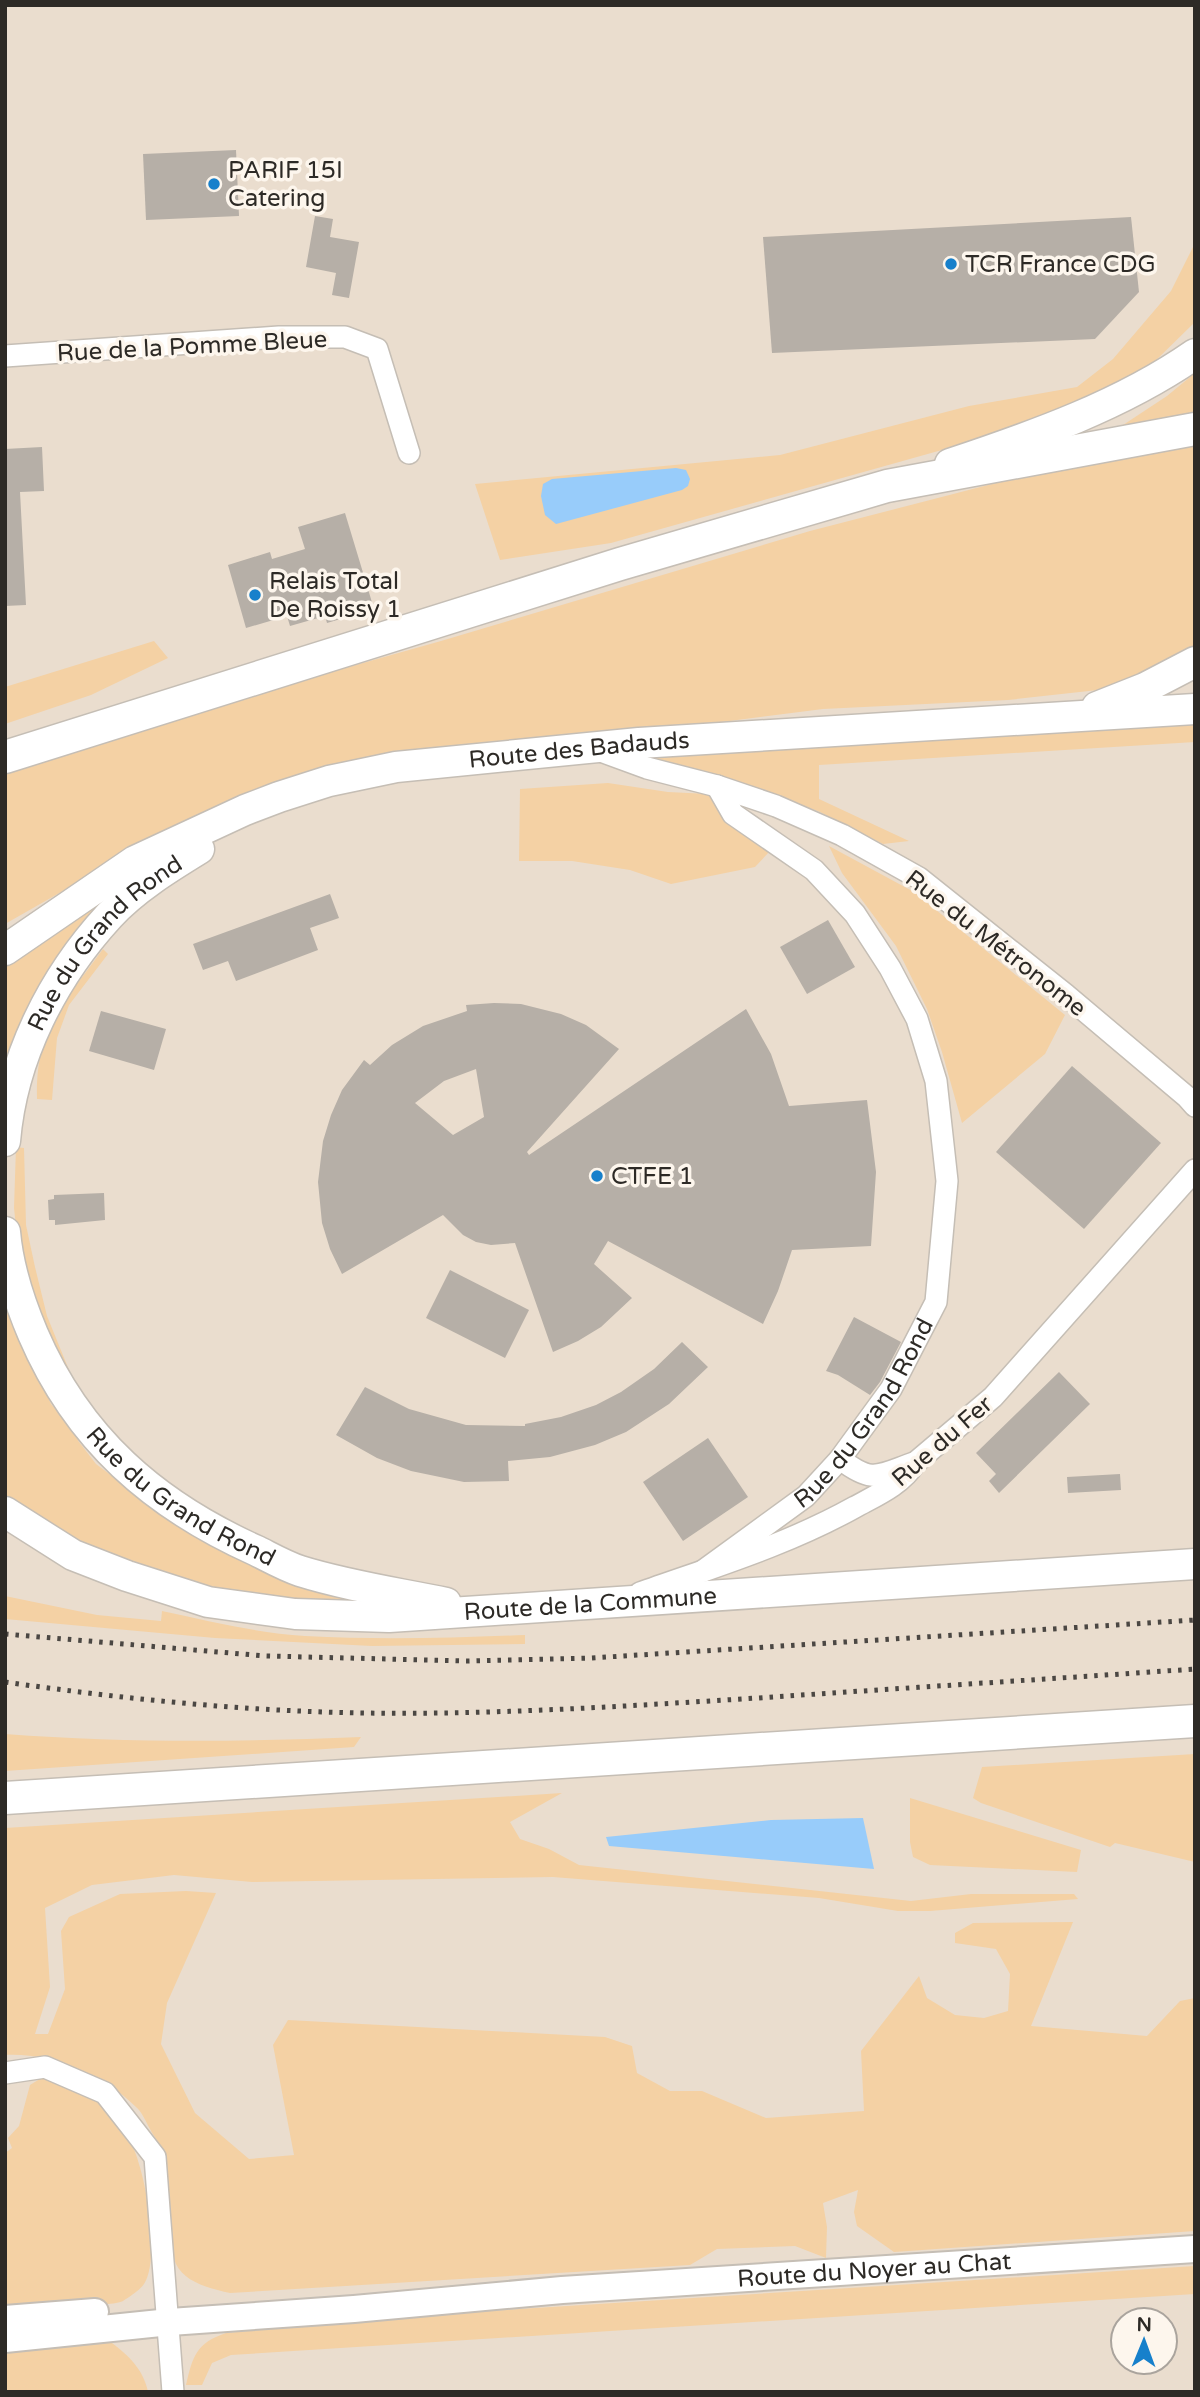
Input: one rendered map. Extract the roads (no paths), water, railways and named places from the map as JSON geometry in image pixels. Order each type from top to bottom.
[{"type":"main road","points":[[5,757],[607,568],[887,486],[1015,442],[1112,401],[1165,375],[1195,354]]},
{"type":"main road","points":[[887,486],[1195,429]]},
{"type":"main road","points":[[1076,716],[1145,688],[1195,662]]},
{"type":"main road","name":"Route des Badauds","points":[[5,950],[135,860],[279,797],[330,781],[396,767],[639,743],[1195,709]]},
{"type":"main road","name":"Rue du Grand Rond","points":[[5,1141],[21,1064],[36,1023],[59,982],[110,915],[160,873],[279,797]]},
{"type":"main road","name":"Rue du Grand Rond","points":[[5,1232],[20,1304],[49,1371],[85,1424],[134,1475],[172,1505],[228,1538],[299,1570],[358,1586],[488,1611]]},
{"type":"main road","name":"Route de la Commune","points":[[5,1512],[73,1555],[127,1576],[208,1602],[295,1614],[376,1617],[488,1611],[1195,1564]]},
{"type":"main road","points":[[5,1798],[1195,1721]]},
{"type":"street","name":"Rue de la Pomme Bleue","points":[[5,356],[279,337],[345,338],[377,349],[409,453]]},
{"type":"street","name":"Rue du Métronome","points":[[591,748],[647,768],[717,786],[776,806],[842,835],[919,878],[1192,1100]]},
{"type":"street","name":"Rue du Grand Rond","points":[[703,1571],[806,1496],[840,1459],[891,1389],[936,1302],[947,1181],[936,1081],[917,1019],[890,968],[855,914],[814,870],[733,814],[717,786]]},
{"type":"street","name":"Rue du Fer","points":[[612,1603],[774,1546],[827,1523],[906,1477],[915,1463],[993,1397],[1195,1170]]},
{"type":"street","points":[[840,1459],[860,1474],[875,1476],[915,1463]]},
{"type":"street","points":[[5,2073],[45,2067],[105,2093],[155,2157],[173,2392]]},
{"type":"street","name":"Route du Noyer au Chat","points":[[5,2319],[354,2309],[562,2290],[1192,2248]]},
{"type":"street","name":"Route du Noyer au Chat","points":[[5,2339],[169,2314]]},
{"type":"water","points":[[676,468],[686,470],[690,479],[688,486],[682,490],[556,524],[545,515],[541,496],[543,484],[552,479]]},
{"type":"water","points":[[863,1818],[874,1869],[609,1846],[606,1837],[771,1820]]},
{"type":"railway","points":[[5,1634],[266,1656],[468,1661],[591,1658],[1195,1620]]},
{"type":"railway","points":[[5,1682],[228,1707],[412,1713],[660,1704],[1195,1669]]},
{"type":"place","name":"PARIF 15I Catering","points":[[214,184]]},
{"type":"place","name":"TCR France CDG","points":[[951,264]]},
{"type":"place","name":"Relais Total De Roissy 1","points":[[255,595]]},
{"type":"place","name":"CTFE 1","points":[[597,1176]]}]
